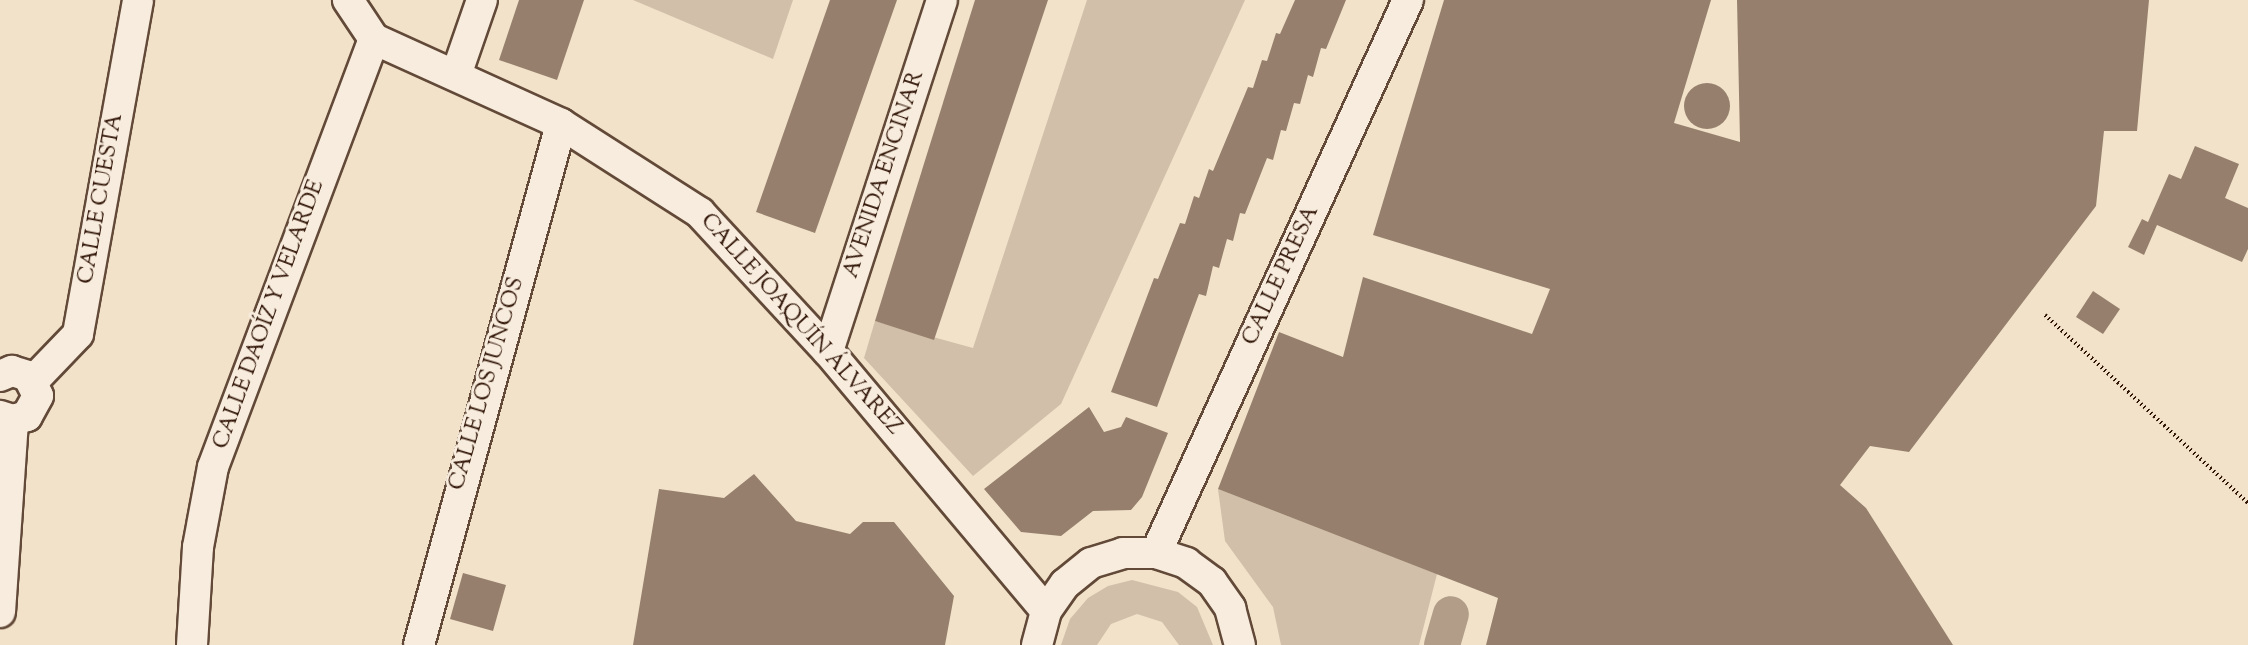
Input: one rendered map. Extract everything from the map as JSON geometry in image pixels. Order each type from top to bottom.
[{"type":"street","name":"CALLE CUESTA","points":[[33,381],[78,334],[138,0]]},
{"type":"street","points":[[348,0],[374,39]]},
{"type":"street","points":[[456,75],[482,0]]},
{"type":"street","name":"AVENIDA ENCINAR","points":[[828,351],[942,0]]},
{"type":"street","name":"CALLE PRESA","points":[[1156,553],[1408,0]]},
{"type":"street","name":"CALLE JOAQUÍN ÁLVAREZ","points":[[374,39],[561,124],[700,213],[828,351],[1046,611]]},
{"type":"street","name":"CALLE DAOÍZ Y VELARDE","points":[[192,645],[198,547],[213,467],[374,39]]},
{"type":"street","name":"CALLE LOS JUNCOS","points":[[419,645],[561,124]]},
{"type":"street","points":[[0,612],[6,418],[27,416],[37,404],[33,381],[21,373],[1,371]]},
{"type":"street","points":[[1037,645],[1046,611],[1065,584],[1091,563],[1123,553],[1156,553],[1186,563],[1212,582],[1230,608],[1240,645]]},
{"type":"path","points":[[2045,315],[2248,502]]},
{"type":"shaded area","points":[[633,0],[793,0],[773,59]]},
{"type":"shaded area","points":[[1087,0],[1245,0],[1061,404],[973,476],[864,358],[875,321],[973,348]]},
{"type":"shaded area","points":[[1218,489],[1437,574],[1419,645],[1281,645],[1273,607],[1225,541]]},
{"type":"shaded area","points":[[1132,580],[1178,592],[1197,607],[1213,645],[1179,645],[1162,622],[1137,614],[1111,624],[1097,645],[1061,645],[1070,619],[1088,598],[1108,586]]},
{"type":"building","points":[[519,0],[584,0],[557,80],[499,60]]},
{"type":"building","points":[[830,0],[897,0],[815,233],[756,212]]},
{"type":"building","points":[[975,0],[1048,0],[934,340],[875,321]]},
{"type":"building","points":[[1295,0],[1346,0],[1326,49],[1321,48],[1313,77],[1308,75],[1300,104],[1294,103],[1286,131],[1281,130],[1273,160],[1267,158],[1245,214],[1240,213],[1233,241],[1227,239],[1219,268],[1213,266],[1206,296],[1199,294],[1157,407],[1111,392],[1154,278],[1158,279],[1180,223],[1185,224],[1194,196],[1199,198],[1209,169],[1213,171],[1248,87],[1253,88],[1262,60],[1267,61],[1276,33],[1280,34]]},
{"type":"building","points":[[1444,0],[1711,0],[1674,123],[1740,142],[1737,0],[2149,0],[2137,131],[2104,131],[2096,206],[1909,452],[1870,446],[1840,485],[1866,508],[1953,645],[1486,645],[1498,598],[1218,489],[1279,332],[1343,357],[1363,277],[1532,334],[1550,289],[1373,235]]},
{"type":"building","points":[[1707,83],[1723,90],[1730,106],[1723,122],[1707,129],[1691,122],[1684,106],[1691,90]]},
{"type":"building","points":[[2195,146],[2239,164],[2225,198],[2248,208],[2248,249],[2242,262],[2157,225],[2144,255],[2128,247],[2142,219],[2148,222],[2169,174],[2181,179]]},
{"type":"building","points":[[2093,291],[2120,309],[2103,334],[2076,317]]},
{"type":"building","points":[[1089,407],[1104,432],[1121,427],[1126,417],[1168,433],[1142,497],[1131,510],[1093,511],[1061,536],[1021,532],[984,489]]},
{"type":"building","points":[[754,474],[796,521],[850,534],[863,522],[894,522],[954,596],[945,645],[633,645],[659,489],[724,498]]},
{"type":"building","points":[[463,573],[506,585],[493,631],[450,619]]},
{"type":"waterway","points":[[1442,645],[1451,614]]}]
